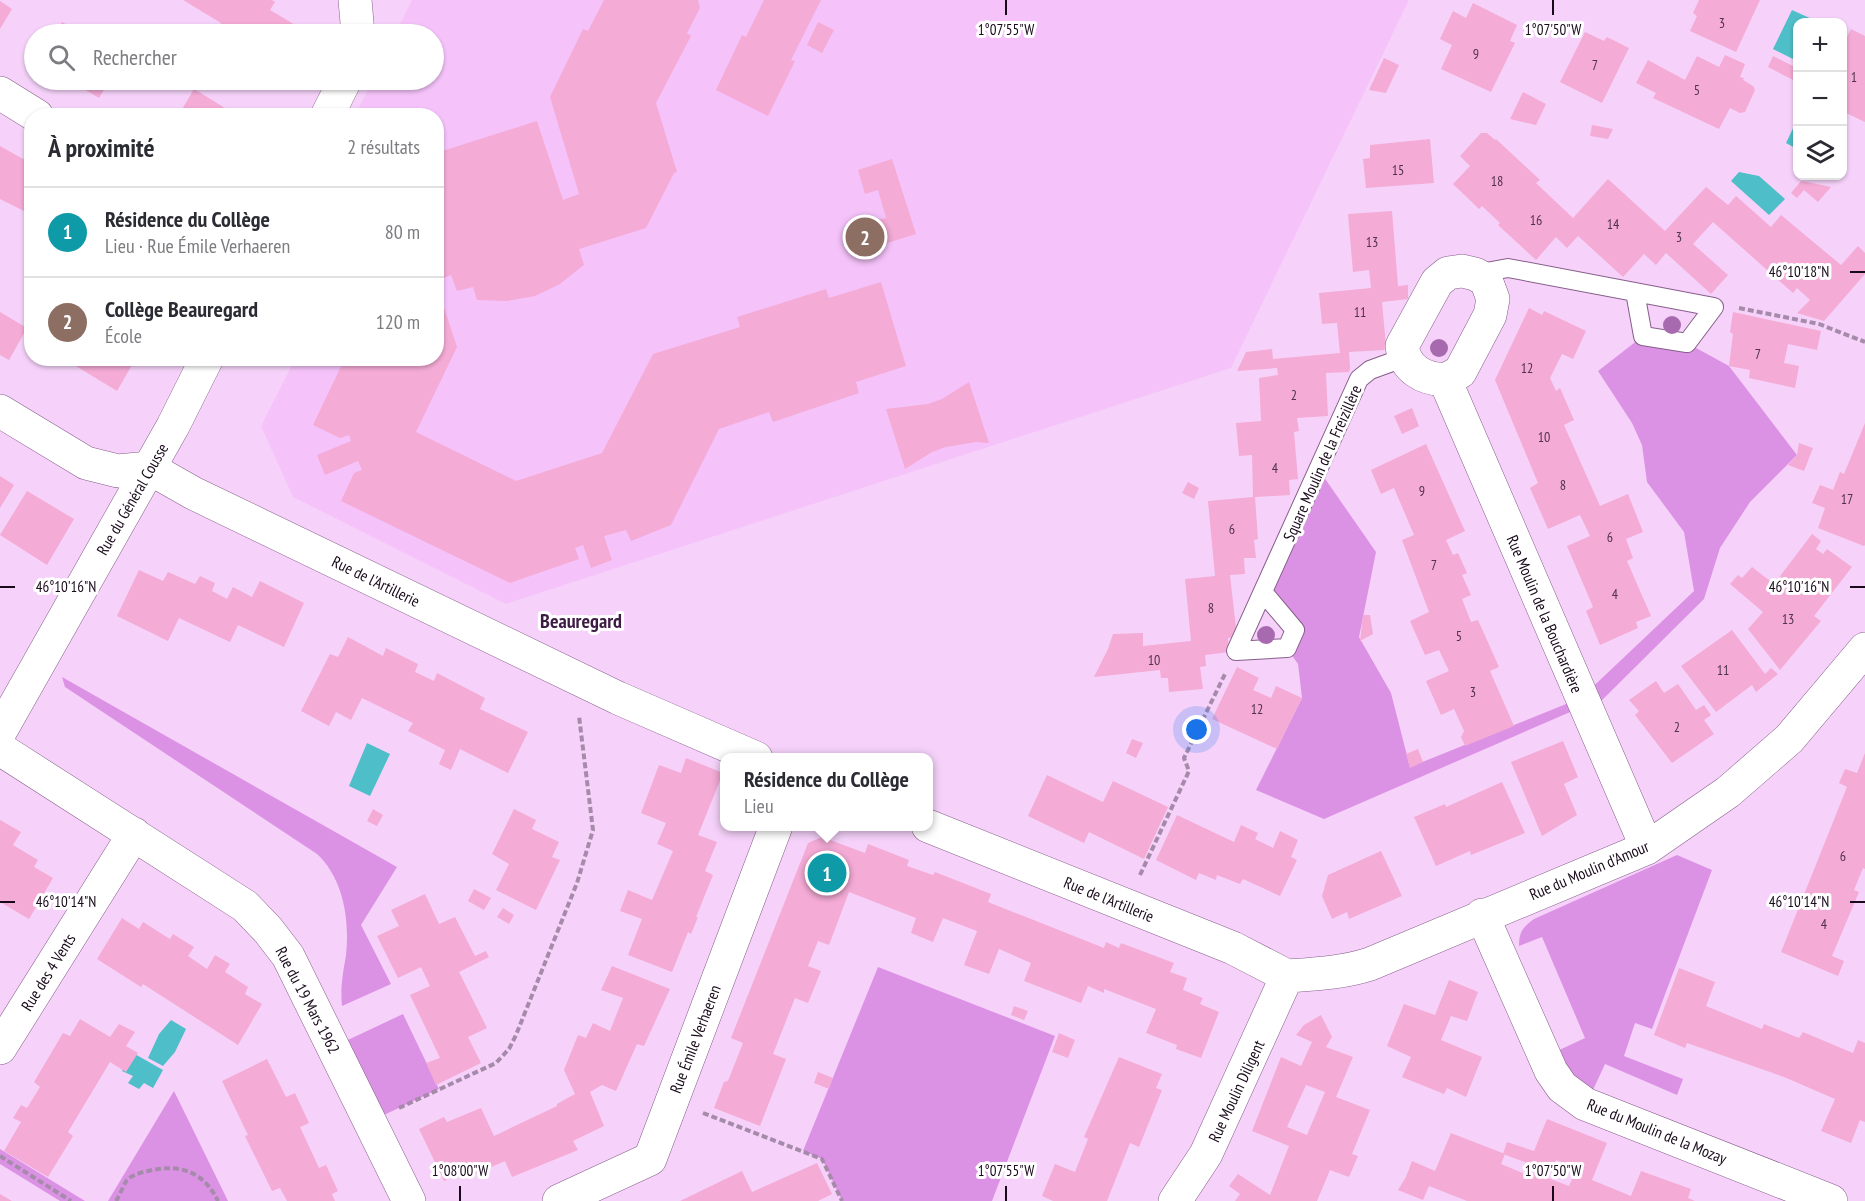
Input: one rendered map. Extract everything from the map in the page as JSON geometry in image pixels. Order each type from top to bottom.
[{"type":"street","points":[[355,0],[357,24]]},
{"type":"street","points":[[331,108],[340,90]]},
{"type":"street","points":[[0,93],[24,108]]},
{"type":"street","points":[[1462,271],[1486,280],[1493,299],[1490,315],[1460,372],[1445,380],[1434,379],[1421,375],[1403,358],[1402,346],[1437,282],[1448,273],[1462,271]]},
{"type":"street","name":"Rue du Général Cousse","points":[[0,732],[173,426],[203,366]]},
{"type":"street","name":"Rue Moulin de la Bouchardière","points":[[1445,380],[1647,848]]},
{"type":"street","points":[[0,411],[86,463],[118,471],[148,468]]},
{"type":"street","name":"Rue de l'Artillerie","points":[[148,468],[193,493],[618,698],[744,753]]},
{"type":"street","name":"Rue du Moulin d'Amour","points":[[1287,976],[1351,970],[1647,848],[1728,792],[1789,739],[1865,650]]},
{"type":"street","name":"Rue du 19 Mars 1962","points":[[0,749],[245,906],[268,930],[288,956],[409,1201]]},
{"type":"street","name":"Rue de l'Artillerie","points":[[933,828],[1233,948],[1287,976]]},
{"type":"street","name":"Rue Émile Verhaeren","points":[[559,1201],[650,1159],[774,831]]},
{"type":"street","name":"Rue des 4 Vents","points":[[0,1048],[134,834]]},
{"type":"street","name":"Rue du Moulin de la Mozay","points":[[1482,915],[1551,1071],[1562,1087],[1585,1104],[1830,1201]]},
{"type":"street","name":"Rue Moulin Diligent","points":[[1176,1201],[1206,1154],[1287,976]]},
{"type":"lane","points":[[1475,274],[1508,268],[1635,292],[1714,307],[1687,343],[1643,336],[1635,292]]},
{"type":"lane","name":"Square Moulin de la Freizillère","points":[[1236,651],[1359,379],[1370,370],[1403,358]]},
{"type":"lane","points":[[1236,651],[1287,648],[1294,630],[1263,592]]},
{"type":"path","points":[[1714,307],[1726,306],[1819,324],[1865,342]]},
{"type":"path","points":[[1125,905],[1189,771],[1184,758],[1236,651]]},
{"type":"path","points":[[369,1122],[496,1064],[509,1049],[516,1035],[577,883],[593,830],[575,677]]},
{"type":"path","points":[[672,1101],[822,1159],[842,1201]]},
{"type":"path","points":[[0,1156],[72,1201]]},
{"type":"path","points":[[116,1201],[128,1179],[165,1167],[199,1176],[211,1186],[218,1201]]},
{"type":"shaded area","points":[[412,0],[1409,0],[1231,368],[506,604],[293,497],[261,426],[291,366],[444,366],[444,108],[359,108],[368,90],[444,90],[444,24],[400,24]]},
{"type":"shaded area","points":[[1792,10],[1810,18],[1793,18],[1793,59],[1773,49]]},
{"type":"shaded area","points":[[1793,128],[1793,147],[1786,143]]},
{"type":"shaded area","points":[[1739,172],[1759,176],[1785,199],[1769,215],[1731,181]]},
{"type":"shaded area","points":[[1643,336],[1687,343],[1729,366],[1797,455],[1750,502],[1720,548],[1704,599],[1588,714],[1584,706],[1324,819],[1256,790],[1302,698],[1298,664],[1287,648],[1294,630],[1263,592],[1319,470],[1376,552],[1359,637],[1391,693],[1410,767],[1581,698],[1694,591],[1684,532],[1647,482],[1642,445],[1632,423],[1598,371]]},
{"type":"shaded area","points":[[62,677],[397,867],[361,925],[391,984],[342,1006],[347,927],[339,887],[326,864],[317,854],[65,687]]},
{"type":"shaded area","points":[[367,743],[390,754],[370,796],[349,786]]},
{"type":"shaded area","points":[[1677,855],[1712,870],[1652,1029],[1635,1023],[1624,1056],[1683,1079],[1677,1095],[1605,1064],[1593,1090],[1573,1077],[1555,1052],[1585,1038],[1542,937],[1519,946],[1521,933],[1524,927],[1534,919]]},
{"type":"shaded area","points":[[878,967],[1055,1036],[992,1201],[842,1201],[822,1159],[803,1151]]},
{"type":"shaded area","points":[[403,1014],[439,1089],[369,1122],[333,1047]]},
{"type":"shaded area","points":[[171,1020],[186,1029],[175,1052],[163,1066],[148,1058],[159,1034]]},
{"type":"shaded area","points":[[133,1053],[163,1070],[153,1088],[144,1083],[139,1089],[128,1083],[133,1076],[122,1071]]},
{"type":"shaded area","points":[[174,1091],[228,1201],[108,1201]]},
{"type":"shaded area","points":[[0,1149],[85,1201],[60,1201],[0,1164]]},
{"type":"building","points":[[183,0],[272,0],[275,2],[270,10],[294,24],[220,24]]},
{"type":"building","points":[[604,0],[698,0],[700,8],[687,33],[691,36],[656,103],[677,172],[674,173],[646,228],[579,249],[584,265],[560,284],[535,296],[507,301],[477,300],[473,287],[457,291],[451,275],[444,278],[444,150],[537,121],[563,200],[579,194],[550,97],[583,29],[588,31]]},
{"type":"building","points":[[764,0],[821,0],[791,60],[795,61],[768,116],[716,90],[742,35],[746,37]]},
{"type":"building","points":[[1699,0],[1760,0],[1736,52],[1690,31],[1697,16],[1693,13]]},
{"type":"building","points":[[0,1],[12,9],[0,29]]},
{"type":"building","points":[[1473,3],[1517,25],[1510,41],[1515,43],[1491,92],[1441,69],[1452,45],[1440,39],[1453,11],[1466,18]]},
{"type":"building","points":[[818,22],[834,30],[822,53],[807,45]]},
{"type":"building","points":[[1851,29],[1865,36],[1865,122],[1847,113],[1847,37]]},
{"type":"building","points":[[1585,32],[1604,41],[1607,37],[1629,48],[1602,103],[1560,82]]},
{"type":"building","points":[[1725,55],[1745,64],[1740,77],[1744,78],[1743,80],[1755,90],[1745,112],[1740,113],[1730,108],[1719,129],[1653,98],[1656,93],[1636,83],[1648,60],[1685,80],[1697,56],[1719,67]]},
{"type":"building","points":[[1773,56],[1793,66],[1793,80],[1768,67]]},
{"type":"building","points":[[1384,58],[1399,65],[1386,93],[1369,90]]},
{"type":"building","points":[[86,90],[104,90],[99,98]]},
{"type":"building","points":[[193,90],[196,90],[225,108],[183,108]]},
{"type":"building","points":[[1523,92],[1546,104],[1536,125],[1510,119]]},
{"type":"building","points":[[1592,125],[1613,129],[1608,139],[1590,136]]},
{"type":"building","points":[[1481,133],[1487,133],[1496,139],[1540,180],[1536,183],[1573,218],[1608,179],[1665,231],[1706,187],[1728,205],[1736,196],[1771,227],[1781,215],[1841,265],[1858,246],[1865,253],[1865,274],[1824,321],[1797,313],[1810,300],[1797,288],[1793,293],[1713,222],[1693,244],[1728,275],[1711,294],[1666,253],[1656,265],[1644,254],[1623,277],[1578,236],[1567,248],[1556,237],[1536,260],[1498,225],[1500,223],[1482,206],[1479,209],[1453,184],[1470,166],[1460,156]]},
{"type":"building","points":[[1430,139],[1434,183],[1366,188],[1363,159],[1370,158],[1370,145]]},
{"type":"building","points":[[0,146],[24,160],[24,211],[0,199]]},
{"type":"building","points":[[892,159],[916,234],[881,245],[874,221],[886,218],[878,190],[865,194],[858,170]]},
{"type":"building","points":[[1801,181],[1831,187],[1818,202],[1804,190],[1797,198],[1791,193]]},
{"type":"building","points":[[1392,211],[1398,286],[1408,285],[1408,299],[1382,302],[1386,346],[1384,350],[1349,352],[1349,372],[1326,373],[1328,416],[1297,418],[1299,431],[1294,432],[1298,479],[1289,480],[1290,495],[1255,497],[1258,539],[1254,540],[1256,558],[1244,558],[1245,574],[1230,575],[1237,637],[1228,638],[1229,652],[1205,655],[1206,666],[1200,667],[1203,689],[1169,692],[1168,678],[1161,678],[1160,670],[1094,677],[1113,634],[1143,633],[1143,646],[1191,641],[1185,579],[1215,576],[1208,501],[1253,497],[1252,455],[1239,456],[1236,423],[1261,421],[1259,378],[1278,375],[1277,368],[1237,371],[1246,352],[1272,349],[1273,359],[1340,353],[1337,323],[1322,324],[1319,293],[1371,288],[1369,270],[1353,272],[1348,214]]},
{"type":"building","points":[[881,282],[906,366],[856,382],[859,393],[773,422],[769,412],[719,429],[671,525],[631,541],[626,530],[604,536],[612,560],[591,568],[583,545],[575,548],[579,559],[510,583],[341,501],[354,473],[362,470],[358,461],[325,475],[317,455],[351,441],[349,435],[340,438],[313,425],[341,366],[444,366],[444,307],[457,347],[416,432],[516,481],[602,453],[653,354],[740,327],[737,317],[826,289],[829,298]]},
{"type":"building","points":[[1529,308],[1542,315],[1544,311],[1586,331],[1573,359],[1562,354],[1550,378],[1556,391],[1560,388],[1574,420],[1564,425],[1600,506],[1628,494],[1643,532],[1626,539],[1633,558],[1627,561],[1651,616],[1636,622],[1638,628],[1600,645],[1586,611],[1593,607],[1567,546],[1590,536],[1580,515],[1548,529],[1530,488],[1538,483],[1495,380]]},
{"type":"building","points":[[0,312],[24,326],[24,333],[9,360],[0,355]]},
{"type":"building","points":[[1733,312],[1821,331],[1817,350],[1788,344],[1784,363],[1799,366],[1795,388],[1749,378],[1750,370],[1729,366]]},
{"type":"building","points":[[76,366],[131,366],[117,391]]},
{"type":"building","points":[[969,382],[989,443],[976,442],[946,447],[932,452],[905,469],[886,409],[928,404],[942,399]]},
{"type":"building","points":[[1412,408],[1419,426],[1402,434],[1394,416]]},
{"type":"building","points":[[1865,423],[1864,546],[1818,528],[1825,508],[1812,503],[1820,485],[1833,490],[1840,472],[1844,474]]},
{"type":"building","points":[[1799,443],[1813,448],[1804,471],[1788,465],[1797,455]]},
{"type":"building","points":[[1426,444],[1465,531],[1446,540],[1453,555],[1458,553],[1467,573],[1462,575],[1471,595],[1462,599],[1471,622],[1478,620],[1499,667],[1490,671],[1514,726],[1465,746],[1461,737],[1464,731],[1454,709],[1441,715],[1426,681],[1449,671],[1439,650],[1425,655],[1410,621],[1429,612],[1402,540],[1414,535],[1394,488],[1381,494],[1371,470]]},
{"type":"building","points":[[0,476],[14,485],[0,508]]},
{"type":"building","points":[[1188,482],[1199,488],[1194,499],[1182,493]]},
{"type":"building","points":[[27,491],[74,519],[47,565],[0,535]]},
{"type":"building","points":[[1812,534],[1821,541],[1816,549],[1823,554],[1827,549],[1852,567],[1814,616],[1821,621],[1780,670],[1748,629],[1763,612],[1730,584],[1738,575],[1742,578],[1752,567],[1774,584]]},
{"type":"building","points":[[139,570],[163,581],[168,572],[195,584],[200,576],[215,583],[212,591],[227,599],[233,587],[252,597],[260,581],[304,603],[284,647],[238,625],[230,642],[179,618],[168,641],[117,616]]},
{"type":"building","points":[[1363,615],[1370,615],[1373,634],[1360,641]]},
{"type":"building","points":[[1732,630],[1765,674],[1771,668],[1778,674],[1756,692],[1752,685],[1716,712],[1681,666]]},
{"type":"building","points":[[348,637],[383,656],[386,648],[418,664],[415,672],[434,681],[437,673],[485,698],[480,709],[528,732],[508,773],[460,749],[451,770],[439,764],[445,750],[408,731],[413,723],[362,698],[351,720],[336,712],[329,726],[301,711],[330,654],[338,657]]},
{"type":"building","points":[[1237,667],[1259,678],[1253,690],[1271,698],[1276,686],[1302,698],[1277,749],[1212,719]]},
{"type":"building","points":[[1656,681],[1664,693],[1678,684],[1696,710],[1704,705],[1711,715],[1704,720],[1714,734],[1672,763],[1635,715],[1639,711],[1629,700]]},
{"type":"building","points":[[1132,739],[1143,743],[1136,758],[1126,753]]},
{"type":"building","points":[[1563,741],[1578,777],[1564,784],[1577,815],[1542,836],[1511,762]]},
{"type":"building","points":[[1418,749],[1423,762],[1410,768],[1406,754]]},
{"type":"building","points":[[1865,753],[1865,869],[1863,868],[1854,890],[1859,892],[1832,956],[1844,961],[1838,976],[1781,952],[1847,787],[1839,783],[1845,769],[1857,773]]},
{"type":"building","points":[[686,758],[720,772],[720,780],[698,835],[717,842],[705,871],[713,875],[691,934],[688,932],[672,972],[628,955],[642,919],[620,911],[628,890],[652,900],[673,851],[657,844],[666,823],[641,813],[659,765],[681,773]]},
{"type":"building","points":[[1047,775],[1103,802],[1113,781],[1168,807],[1144,859],[1089,832],[1084,843],[1028,816]]},
{"type":"building","points":[[1502,782],[1525,833],[1471,855],[1470,851],[1436,866],[1414,817],[1445,804],[1446,807]]},
{"type":"building","points":[[373,809],[383,815],[377,826],[367,821]]},
{"type":"building","points":[[514,809],[536,820],[532,829],[559,842],[552,857],[560,860],[536,910],[496,890],[509,864],[492,854]]},
{"type":"building","points":[[1177,815],[1234,842],[1241,825],[1258,833],[1255,839],[1273,848],[1280,831],[1298,840],[1291,857],[1297,860],[1280,896],[1243,879],[1240,884],[1217,875],[1216,880],[1199,873],[1196,880],[1156,860]]},
{"type":"building","points":[[0,820],[21,832],[13,845],[38,860],[34,867],[53,878],[29,919],[0,902]]},
{"type":"building","points":[[822,837],[865,853],[868,844],[909,860],[907,866],[933,875],[935,872],[991,894],[988,902],[1104,948],[1106,942],[1119,948],[1121,943],[1174,963],[1170,972],[1187,978],[1183,990],[1203,998],[1200,1004],[1219,1012],[1201,1058],[1176,1049],[1177,1045],[1146,1033],[1156,1009],[1104,989],[1104,993],[1088,986],[1081,1003],[1024,981],[1031,963],[999,949],[989,974],[964,965],[977,931],[943,918],[933,942],[911,933],[916,918],[849,892],[829,945],[818,941],[808,966],[821,971],[808,1003],[795,998],[773,1054],[786,1059],[760,1126],[714,1108],[743,1043],[731,1038],[808,843]]},
{"type":"building","points":[[1381,851],[1402,896],[1349,919],[1347,912],[1332,919],[1322,896],[1328,875]]},
{"type":"building","points":[[474,889],[491,898],[484,910],[468,901]]},
{"type":"building","points":[[425,894],[439,924],[455,917],[475,956],[486,951],[489,957],[459,972],[487,1028],[468,1037],[481,1063],[436,1085],[426,1063],[440,1058],[410,995],[430,986],[421,967],[398,978],[377,936],[399,926],[391,910]]},
{"type":"building","points":[[503,908],[514,915],[509,924],[497,917]]},
{"type":"building","points":[[122,918],[139,929],[143,922],[170,939],[173,934],[194,947],[188,956],[207,969],[215,955],[230,964],[225,972],[248,987],[245,994],[262,1004],[238,1045],[143,984],[141,987],[97,959]]},
{"type":"building","points":[[612,966],[670,989],[644,1046],[637,1044],[616,1091],[602,1085],[590,1092],[604,1126],[573,1141],[578,1150],[512,1177],[505,1161],[473,1175],[471,1169],[444,1181],[419,1129],[444,1117],[447,1122],[481,1108],[494,1136],[557,1106],[575,1094],[564,1070],[578,1035],[586,1038],[593,1023],[610,1031],[623,998],[601,990]]},
{"type":"building","points":[[1679,968],[1715,982],[1706,1006],[1762,1029],[1764,1024],[1799,1038],[1803,1032],[1853,1053],[1858,1040],[1865,1043],[1865,1122],[1860,1120],[1851,1143],[1821,1131],[1835,1099],[1784,1077],[1687,1043],[1685,1048],[1654,1035]]},
{"type":"building","points":[[1449,980],[1478,992],[1467,1021],[1451,1016],[1441,1040],[1482,1057],[1466,1097],[1447,1088],[1444,1094],[1402,1077],[1411,1057],[1387,1046],[1404,1004],[1435,1015]]},
{"type":"building","points":[[1014,1006],[1028,1011],[1024,1020],[1011,1015]]},
{"type":"building","points":[[1321,1015],[1332,1037],[1326,1047],[1353,1057],[1336,1097],[1370,1110],[1352,1154],[1358,1156],[1349,1177],[1330,1170],[1317,1201],[1235,1201],[1240,1194],[1229,1186],[1238,1174],[1270,1195],[1289,1146],[1252,1131],[1281,1057],[1301,1066],[1312,1042],[1296,1035],[1304,1025]],"holes":[[[1306,1085],[1325,1092],[1307,1135],[1287,1127]]]},
{"type":"building","points":[[80,1019],[110,1037],[119,1024],[135,1032],[126,1046],[138,1053],[126,1072],[110,1062],[68,1132],[73,1136],[48,1177],[4,1151],[21,1122],[13,1118],[21,1105],[27,1108],[40,1087],[34,1082],[63,1033],[70,1036]]},
{"type":"building","points":[[1059,1033],[1075,1040],[1068,1058],[1052,1052]]},
{"type":"building","points":[[1119,1057],[1162,1074],[1156,1088],[1162,1090],[1139,1147],[1130,1143],[1107,1201],[1053,1201],[1042,1196],[1055,1164],[1075,1172],[1088,1139],[1084,1137]]},
{"type":"building","points":[[267,1059],[286,1097],[295,1093],[309,1123],[300,1127],[319,1168],[326,1165],[338,1191],[332,1194],[335,1201],[287,1201],[280,1188],[272,1191],[245,1136],[248,1135],[222,1081]]},
{"type":"building","points":[[818,1072],[833,1078],[829,1089],[814,1083]]},
{"type":"building","points":[[1547,1119],[1607,1143],[1592,1180],[1631,1196],[1641,1171],[1691,1189],[1688,1198],[1695,1201],[1467,1201],[1429,1186],[1423,1200],[1398,1190],[1412,1161],[1435,1171],[1451,1133],[1503,1153],[1507,1142],[1534,1151]],"holes":[[[1505,1155],[1552,1172],[1556,1160],[1577,1168],[1569,1186],[1527,1170],[1525,1174],[1501,1164]]]},
{"type":"building","points":[[817,1163],[832,1194],[818,1201],[680,1201],[742,1171],[752,1192]]},
{"type":"building","points":[[0,1194],[12,1201],[0,1201]]},
{"type":"place","name":"Collège Beauregard","points":[[865,237]]},
{"type":"place","name":"Résidence du Collège","points":[[827,873]]},
{"type":"district","name":"Beauregard","points":[[581,621]]}]
